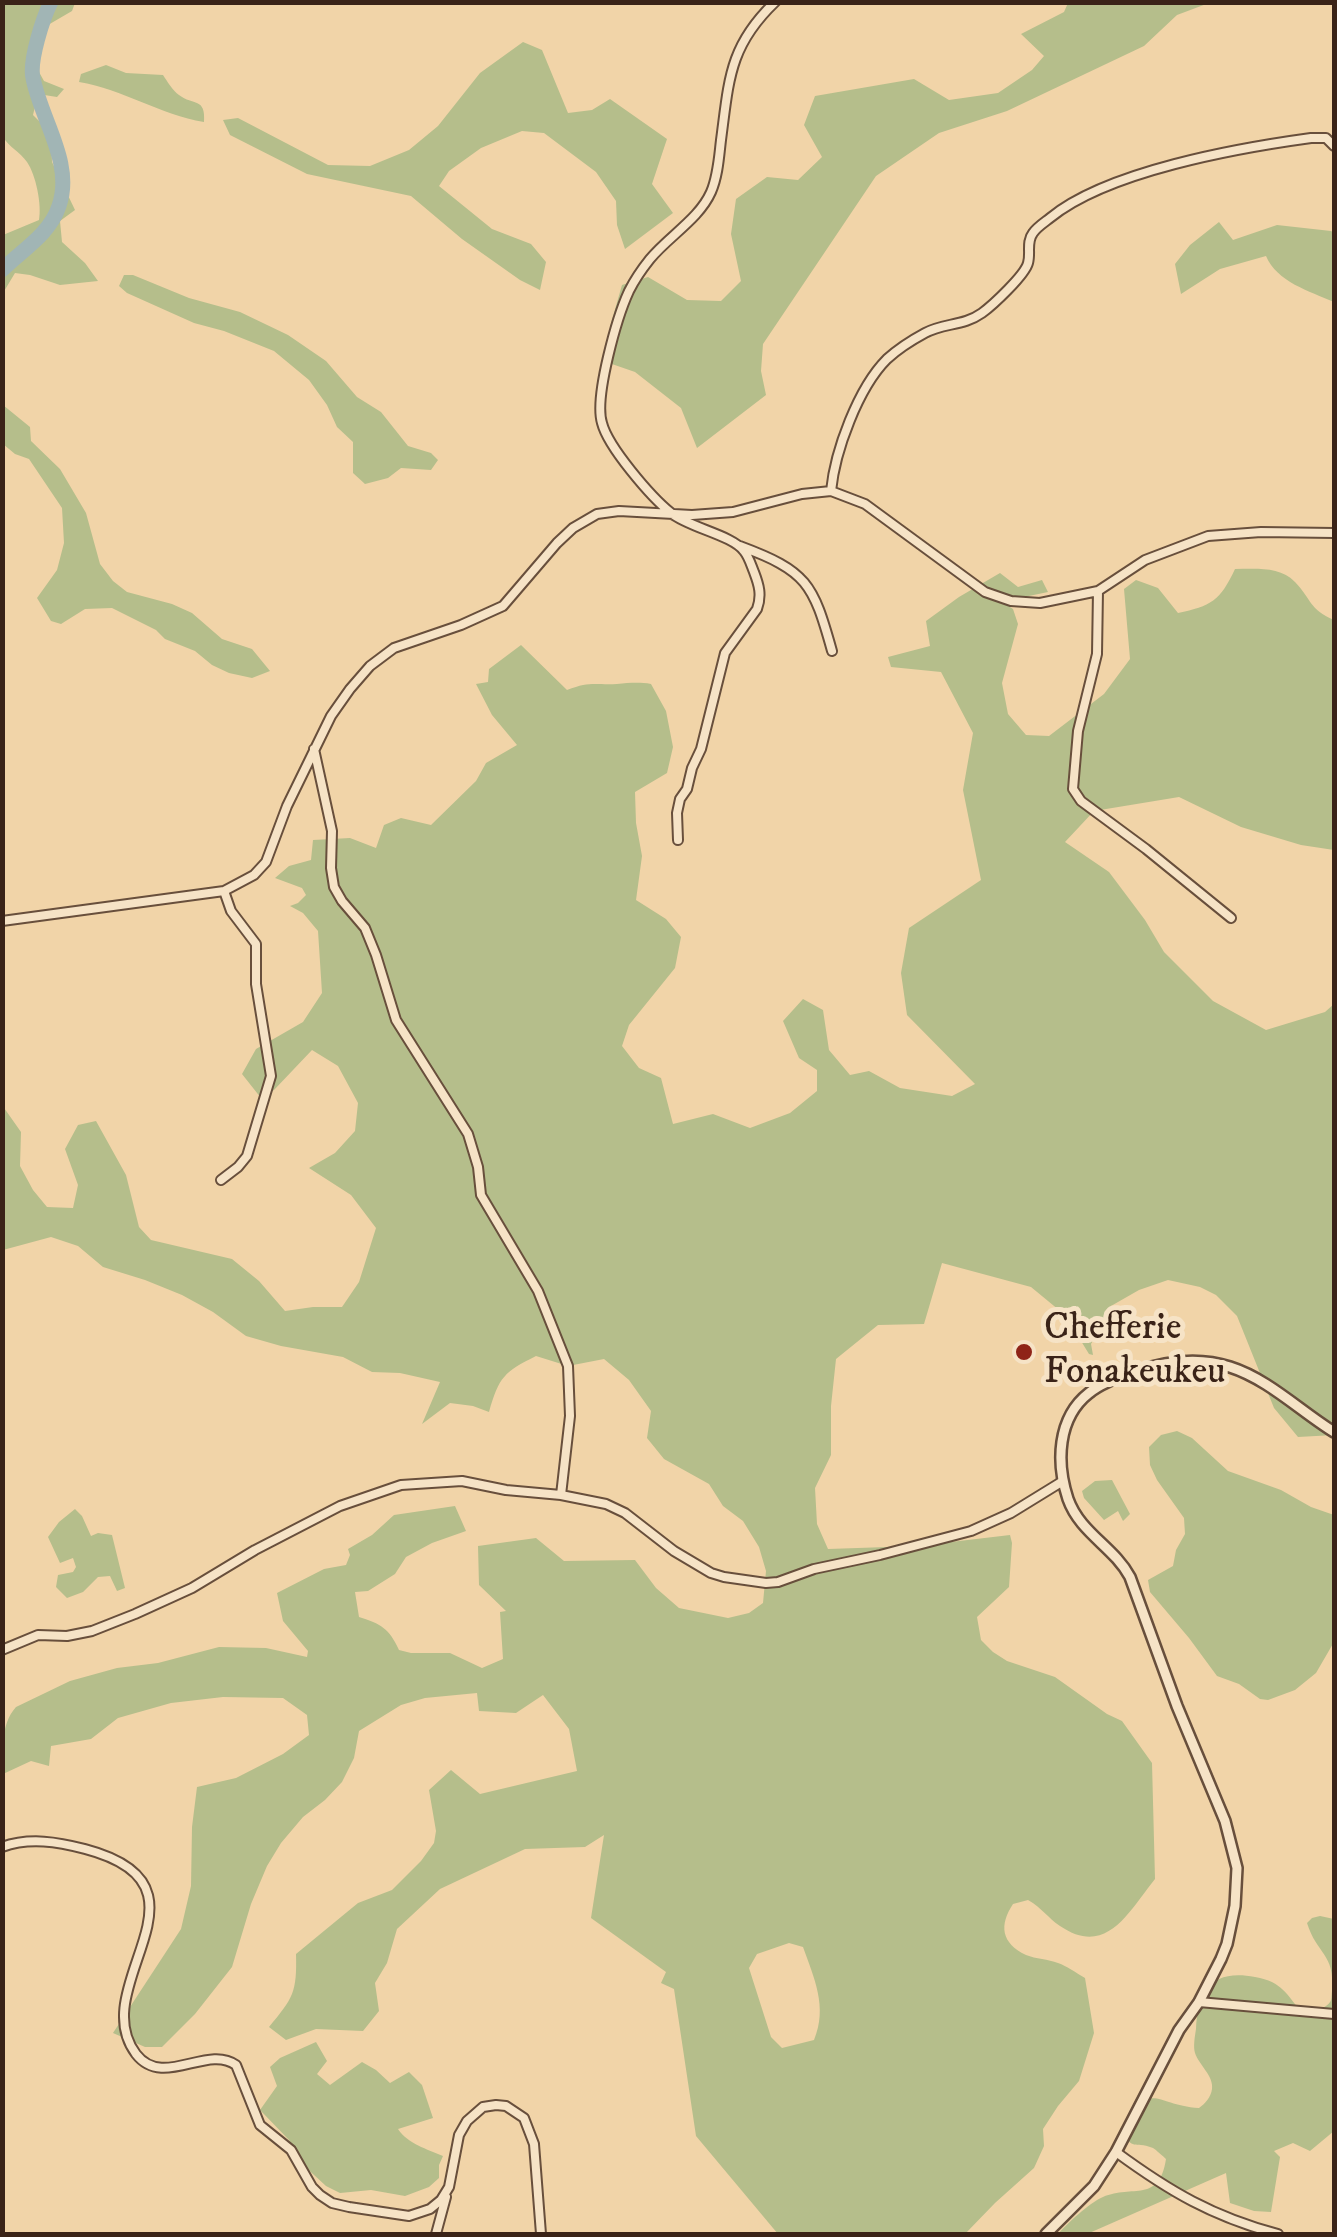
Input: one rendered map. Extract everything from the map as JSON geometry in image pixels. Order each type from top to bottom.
[{"type":"street","points":[[775,2],[752,27],[735,57],[712,190],[705,204],[638,274],[622,310],[600,395],[600,417],[610,441],[671,513],[700,530],[772,558],[805,581],[821,612],[832,651]]},
{"type":"street","points":[[831,491],[850,419],[878,371],[895,353],[926,332],[971,321],[986,310],[1026,268],[1034,231],[1066,204],[1154,171],[1225,153],[1311,138],[1326,138],[1334,146]]},
{"type":"street","points":[[2,921],[224,891],[254,875],[266,862],[331,716],[370,666],[394,648],[502,606],[557,542],[586,519],[608,511],[692,515],[732,512],[802,494],[831,491],[865,504],[985,592],[1011,601],[1040,603],[1098,590],[1145,560],[1208,536],[1334,532]]},
{"type":"street","points":[[678,840],[680,799],[701,749],[725,653],[760,601],[747,556],[738,546]]},
{"type":"street","points":[[1098,590],[1097,654],[1078,732],[1073,789],[1081,801],[1232,918]]},
{"type":"street","points":[[314,749],[332,831],[334,888],[365,928],[396,1020],[468,1134],[481,1195],[538,1291],[568,1366],[570,1416],[562,1495]]},
{"type":"street","points":[[221,1180],[247,1156],[271,1076],[256,984],[256,944],[231,911],[224,891]]},
{"type":"street","points":[[1046,2234],[1094,2186],[1116,2152],[1179,2030],[1199,2002],[1221,1959],[1232,1925],[1238,1879],[1214,1792],[1177,1706],[1130,1577],[1079,1522],[1060,1468],[1062,1438],[1080,1402],[1098,1387],[1168,1362],[1202,1362],[1235,1369],[1256,1378],[1334,1432]]},
{"type":"street","points":[[2,1650],[38,1636],[78,1635],[120,1620],[192,1588],[340,1506],[401,1485],[462,1481],[562,1495],[614,1507],[712,1573],[766,1583],[971,1531],[1063,1481]]},
{"type":"street","points":[[2,1847],[29,1840],[66,1844],[97,1852],[128,1867],[140,1879],[150,1904],[149,1924],[131,1978],[124,2015],[130,2042],[142,2060],[169,2068],[220,2058],[236,2065],[260,2125],[288,2148],[312,2187],[332,2203],[409,2216],[436,2205],[449,2188]]},
{"type":"street","points":[[1199,2002],[1334,2014]]},
{"type":"street","points":[[436,2234],[460,2134],[467,2121],[483,2107],[496,2105],[506,2106],[524,2118],[534,2144],[540,2234]]},
{"type":"street","points":[[1116,2152],[1192,2203],[1244,2226],[1278,2234]]},
{"type":"green space","points":[[3,2],[75,3],[72,11],[36,32],[39,72],[44,81],[64,89],[57,97],[38,94],[33,115],[51,133],[52,162],[75,210],[60,221],[62,242],[98,281],[60,285],[15,273],[3,293],[3,235],[39,220],[40,214],[38,190],[30,168],[3,137]]},
{"type":"green space","points":[[1068,3],[1209,3],[1177,15],[1144,46],[1007,111],[939,133],[876,176],[763,344],[761,371],[766,395],[697,448],[681,408],[635,372],[609,363],[610,327],[622,285],[648,277],[687,300],[721,301],[741,281],[731,234],[736,199],[767,177],[798,180],[822,157],[804,125],[815,96],[914,79],[949,100],[998,93],[1032,70],[1044,56],[1021,34],[1064,12]]},
{"type":"green space","points":[[523,42],[542,50],[568,113],[592,110],[610,99],[667,139],[652,184],[673,213],[625,249],[617,225],[616,201],[596,172],[544,133],[522,131],[481,148],[449,171],[439,186],[492,229],[531,244],[546,262],[540,290],[462,239],[411,196],[307,174],[230,135],[223,120],[238,118],[328,165],[370,166],[409,150],[438,126],[480,73]]},
{"type":"green space","points":[[106,65],[126,73],[163,75],[177,93],[201,105],[204,122],[79,82],[81,74]]},
{"type":"green space","points":[[1219,222],[1233,240],[1277,225],[1334,233],[1334,302],[1286,279],[1266,256],[1220,269],[1181,294],[1175,264],[1190,245]]},
{"type":"green space","points":[[124,275],[240,312],[288,335],[326,361],[357,397],[381,412],[408,446],[431,453],[438,460],[431,470],[401,468],[388,478],[365,484],[353,473],[353,442],[337,427],[309,380],[274,351],[194,323],[127,293],[119,286]]},
{"type":"green space","points":[[3,405],[30,427],[31,441],[60,469],[86,513],[100,564],[113,581],[127,592],[192,613],[222,639],[252,649],[270,671],[252,678],[229,673],[112,608],[85,609],[61,624],[51,621],[37,598],[57,570],[64,543],[62,508],[29,459],[3,444]]},
{"type":"green space","points":[[1235,569],[1282,573],[1295,582],[1315,608],[1334,620],[1334,850],[1301,845],[1241,827],[1179,797],[1094,811],[1065,842],[1109,872],[1164,952],[1213,1001],[1266,1030],[1325,1012],[1334,1004],[1334,1435],[1298,1437],[1274,1408],[1237,1316],[1216,1295],[1200,1287],[1168,1280],[1111,1306],[1091,1344],[1093,1355],[1065,1315],[1031,1287],[942,1263],[924,1324],[878,1325],[836,1359],[831,1455],[815,1488],[817,1524],[828,1549],[917,1546],[1010,1535],[1009,1587],[977,1617],[981,1640],[1007,1661],[1055,1677],[1122,1721],[1152,1763],[1155,1879],[1126,1916],[1104,1934],[1091,1937],[1060,1926],[1028,1900],[1013,1904],[1006,1919],[1005,1933],[1011,1945],[1030,1956],[1061,1964],[1085,1978],[1094,2033],[1079,2081],[1043,2129],[1044,2146],[1034,2168],[965,2234],[778,2234],[696,2136],[674,1989],[661,1983],[666,1972],[591,1918],[604,1835],[585,1847],[525,1849],[440,1889],[397,1929],[387,1963],[375,1983],[379,2011],[363,2031],[316,2029],[286,2040],[269,2027],[292,1994],[296,1954],[358,1903],[392,1890],[434,1843],[436,1831],[429,1790],[451,1770],[480,1794],[577,1771],[569,1729],[543,1695],[516,1713],[479,1711],[477,1693],[425,1698],[401,1705],[359,1731],[354,1758],[342,1782],[303,1817],[267,1866],[232,1967],[195,2014],[162,2047],[145,2047],[113,2033],[181,1929],[191,1886],[197,1787],[236,1778],[283,1754],[309,1735],[307,1715],[283,1698],[223,1697],[171,1703],[118,1718],[91,1739],[51,1746],[49,1766],[31,1761],[3,1774],[5,1730],[16,1707],[70,1681],[219,1647],[266,1648],[307,1657],[308,1651],[283,1621],[277,1593],[324,1569],[346,1565],[348,1549],[372,1535],[394,1515],[455,1506],[466,1531],[406,1557],[395,1574],[368,1591],[355,1592],[359,1617],[383,1628],[399,1650],[450,1653],[482,1668],[503,1659],[500,1612],[506,1611],[479,1585],[478,1546],[536,1538],[564,1561],[635,1560],[656,1588],[679,1608],[728,1618],[749,1613],[763,1603],[766,1571],[759,1547],[743,1521],[723,1506],[709,1484],[664,1459],[647,1438],[651,1411],[629,1380],[604,1359],[568,1366],[536,1356],[504,1377],[489,1412],[450,1403],[422,1424],[440,1382],[400,1373],[372,1372],[343,1357],[246,1336],[182,1295],[103,1267],[78,1246],[51,1237],[3,1250],[2,1105],[21,1132],[20,1166],[47,1207],[73,1208],[78,1185],[65,1149],[78,1125],[96,1121],[126,1175],[139,1227],[151,1240],[232,1259],[259,1281],[285,1311],[342,1307],[359,1282],[376,1228],[351,1195],[309,1168],[335,1153],[355,1131],[358,1103],[338,1066],[312,1050],[274,1090],[261,1098],[242,1074],[256,1049],[303,1022],[322,993],[318,931],[303,913],[290,906],[306,895],[302,888],[275,878],[289,866],[311,860],[313,840],[350,838],[376,848],[384,825],[401,818],[431,825],[476,781],[486,763],[517,745],[492,715],[476,684],[488,682],[489,669],[521,645],[567,690],[592,684],[651,684],[666,711],[673,747],[667,773],[635,792],[642,856],[636,900],[666,919],[681,937],[675,968],[629,1025],[622,1046],[639,1068],[661,1078],[673,1124],[713,1114],[750,1128],[790,1113],[817,1091],[817,1070],[799,1058],[783,1021],[803,999],[823,1010],[829,1050],[850,1075],[869,1071],[900,1088],[952,1096],[975,1084],[907,1015],[901,973],[909,928],[981,880],[963,790],[973,733],[941,672],[891,667],[888,657],[930,646],[926,621],[1000,573],[1018,587],[1042,580],[1048,592],[998,599],[1013,609],[1018,624],[1002,683],[1008,714],[1026,735],[1049,736],[1104,694],[1130,659],[1124,589],[1136,580],[1158,588],[1178,613],[1213,600]],"holes":[[[789,1943],[803,1947],[818,1993],[818,2028],[814,2040],[782,2048],[771,2037],[749,1968],[757,1954]]]},
{"type":"green space","points":[[1177,1431],[1192,1438],[1228,1471],[1334,1515],[1334,1642],[1316,1673],[1295,1690],[1260,1699],[1239,1684],[1217,1676],[1150,1592],[1148,1580],[1173,1566],[1185,1534],[1184,1518],[1150,1465],[1149,1447],[1161,1435]]},
{"type":"green space","points":[[1112,1480],[1130,1514],[1123,1521],[1118,1511],[1104,1520],[1082,1491],[1095,1481]]},
{"type":"green space","points":[[75,1509],[91,1536],[112,1535],[125,1588],[117,1591],[110,1576],[98,1577],[83,1592],[67,1598],[56,1587],[58,1575],[73,1572],[76,1567],[73,1558],[60,1563],[48,1537]]},
{"type":"green space","points":[[1320,1916],[1334,1919],[1334,2131],[1310,2151],[1293,2143],[1274,2151],[1280,2157],[1271,2212],[1230,2203],[1226,2173],[1087,2234],[1058,2234],[1097,2200],[1151,2187],[1163,2173],[1166,2159],[1153,2148],[1131,2143],[1120,2129],[1147,2099],[1199,2108],[1209,2097],[1211,2080],[1194,2044],[1200,2003],[1210,1985],[1228,1976],[1264,1979],[1283,1990],[1303,2014],[1330,2003],[1331,1969],[1307,1923]]},
{"type":"green space","points":[[316,2042],[327,2061],[317,2074],[330,2085],[362,2062],[390,2083],[409,2072],[422,2085],[433,2118],[398,2129],[412,2142],[443,2156],[439,2178],[429,2187],[405,2196],[371,2190],[340,2193],[301,2163],[289,2140],[260,2110],[277,2086],[270,2067],[280,2058]]},
{"type":"waterway","points":[[2,270],[49,225],[63,190],[59,158],[32,71],[51,2]]},
{"type":"place","name":"Chefferie Fonakeukeu","points":[[1024,1352]]}]
